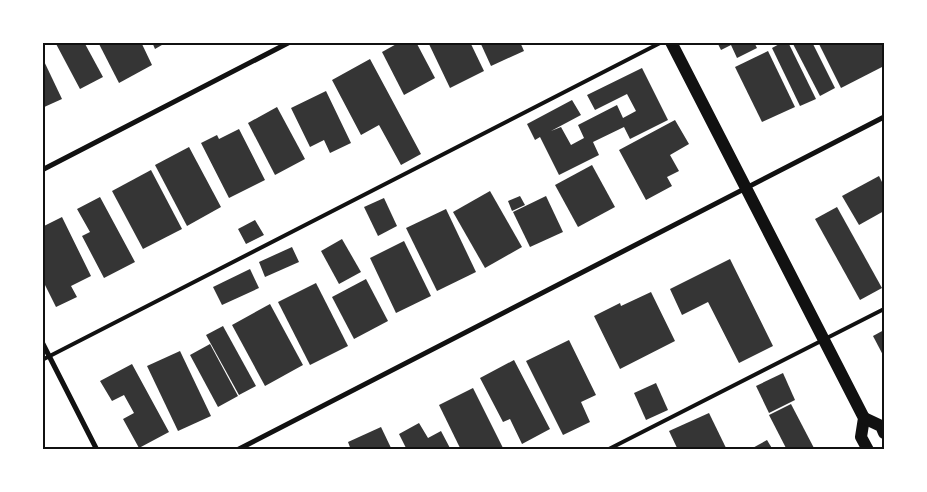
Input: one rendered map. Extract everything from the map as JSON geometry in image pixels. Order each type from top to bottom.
[{"type":"main road","points":[[671,42],[864,418],[861,437],[868,450]]},
{"type":"main road","points":[[864,418],[881,426],[884,433]]},
{"type":"street","points":[[42,170],[290,42]]},
{"type":"street","points":[[238,450],[884,117]]},
{"type":"street","points":[[42,342],[97,450]]},
{"type":"lane","points":[[42,360],[662,42]]},
{"type":"lane","points":[[607,450],[884,309]]},
{"type":"building","points":[[55,42],[84,42],[103,77],[80,89]]},
{"type":"building","points":[[98,42],[141,42],[152,65],[119,83]]},
{"type":"building","points":[[152,42],[167,42],[155,49]]},
{"type":"building","points":[[400,42],[416,42],[435,78],[404,95],[382,52]]},
{"type":"building","points":[[428,42],[470,42],[484,71],[450,88]]},
{"type":"building","points":[[480,42],[520,42],[524,51],[491,66]]},
{"type":"building","points":[[717,42],[754,42],[757,48],[737,58],[731,45],[721,50]]},
{"type":"building","points":[[783,42],[788,42],[816,99],[800,106],[772,48]]},
{"type":"building","points":[[792,42],[812,42],[835,88],[820,96]]},
{"type":"building","points":[[818,42],[884,42],[884,66],[841,88]]},
{"type":"building","points":[[768,51],[795,107],[762,122],[735,67]]},
{"type":"building","points":[[42,57],[62,99],[42,108]]},
{"type":"building","points":[[370,59],[421,154],[401,165],[379,125],[361,135],[332,80]]},
{"type":"building","points":[[642,68],[668,120],[630,139],[624,127],[593,142],[599,155],[559,175],[540,137],[535,140],[527,124],[572,100],[581,115],[551,131],[561,127],[571,145],[584,138],[578,125],[617,105],[623,118],[636,111],[627,94],[595,110],[587,95]]},
{"type":"building","points":[[326,91],[351,143],[330,153],[324,140],[310,147],[291,108]]},
{"type":"building","points":[[277,107],[305,159],[275,175],[248,123]]},
{"type":"building","points":[[675,120],[689,144],[670,155],[679,171],[667,177],[672,186],[646,200],[619,150]]},
{"type":"building","points":[[239,129],[265,180],[229,198],[201,143],[217,135],[219,139]]},
{"type":"building","points":[[189,147],[221,207],[187,226],[155,165]]},
{"type":"building","points":[[592,165],[615,207],[578,227],[555,185]]},
{"type":"building","points":[[151,170],[182,229],[143,249],[112,191]]},
{"type":"building","points":[[879,176],[884,186],[884,211],[859,225],[842,196]]},
{"type":"building","points":[[490,191],[522,247],[485,268],[453,212]]},
{"type":"building","points":[[520,196],[525,205],[512,211],[508,201]]},
{"type":"building","points":[[546,196],[563,232],[530,247],[513,212]]},
{"type":"building","points":[[100,197],[135,262],[104,278],[82,236],[90,232],[77,209]]},
{"type":"building","points":[[384,198],[397,226],[378,236],[364,207]]},
{"type":"building","points":[[837,207],[882,288],[860,300],[815,219]]},
{"type":"building","points":[[446,209],[476,272],[437,291],[406,228]]},
{"type":"building","points":[[62,217],[91,276],[71,286],[77,297],[56,307],[42,279],[42,227]]},
{"type":"building","points":[[255,220],[264,235],[246,244],[238,229]]},
{"type":"building","points":[[342,239],[361,272],[339,284],[321,251]]},
{"type":"building","points":[[404,241],[431,296],[396,313],[370,258]]},
{"type":"building","points":[[292,247],[299,262],[265,277],[259,262]]},
{"type":"building","points":[[730,259],[773,346],[739,363],[708,302],[682,315],[670,289]]},
{"type":"building","points":[[250,269],[259,288],[222,305],[213,287]]},
{"type":"building","points":[[366,279],[388,321],[354,339],[332,297]]},
{"type":"building","points":[[316,283],[348,346],[310,365],[278,302]]},
{"type":"building","points":[[651,292],[675,341],[620,369],[594,316],[620,303],[621,306]]},
{"type":"building","points":[[270,304],[303,365],[265,386],[232,325]]},
{"type":"building","points":[[223,326],[256,386],[239,395],[206,335]]},
{"type":"building","points":[[884,330],[884,357],[873,336]]},
{"type":"building","points":[[569,340],[596,395],[581,402],[590,422],[563,435],[526,361]]},
{"type":"building","points":[[210,344],[238,396],[218,407],[190,355]]},
{"type":"building","points":[[180,351],[211,416],[178,431],[147,366]]},
{"type":"building","points":[[514,360],[550,429],[522,444],[510,419],[503,422],[480,378]]},
{"type":"building","points":[[132,364],[169,432],[139,448],[123,419],[134,413],[124,395],[112,401],[100,381]]},
{"type":"building","points":[[783,373],[795,400],[769,413],[756,386]]},
{"type":"building","points":[[656,383],[668,410],[646,420],[634,393]]},
{"type":"building","points":[[473,388],[504,450],[461,450],[439,405]]},
{"type":"building","points":[[791,404],[815,450],[787,450],[769,415]]},
{"type":"building","points":[[709,413],[727,450],[678,450],[669,431]]},
{"type":"building","points":[[419,423],[428,438],[441,431],[451,450],[407,450],[399,434]]},
{"type":"building","points":[[381,427],[392,450],[351,450],[348,442]]},
{"type":"building","points":[[767,440],[773,450],[749,450]]}]
